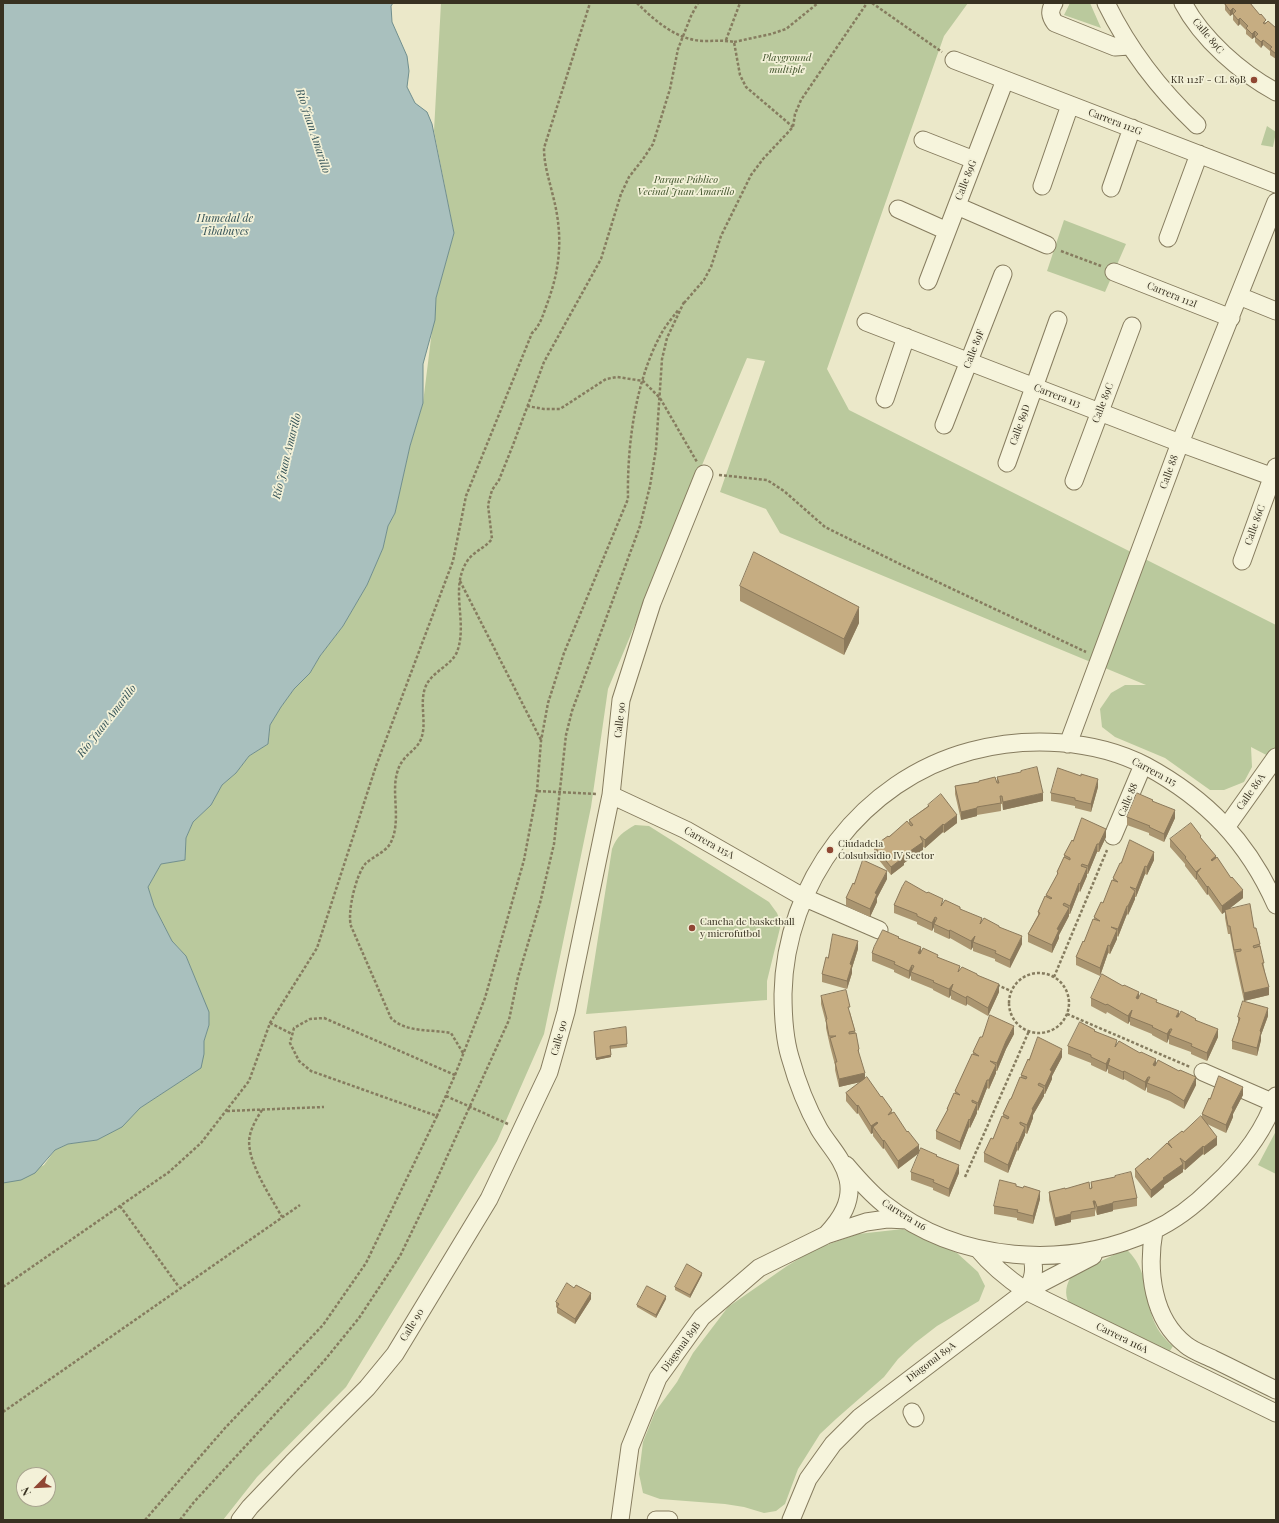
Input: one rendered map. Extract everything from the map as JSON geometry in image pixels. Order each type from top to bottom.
[{"type":"street","points":[[1054,3],[1050,16],[1055,23],[1115,47],[1129,46]]},
{"type":"street","points":[[1106,3],[1129,46],[1163,90],[1197,125]]},
{"type":"street","name":"Calle 89C","points":[[1183,3],[1217,48],[1254,80],[1276,92]]},
{"type":"street","name":"Carrera 112G","points":[[954,60],[1276,184]]},
{"type":"street","name":"Calle 89G","points":[[928,281],[1005,80]]},
{"type":"street","points":[[1042,186],[1070,105]]},
{"type":"street","points":[[1110,188],[1132,128]]},
{"type":"street","points":[[923,140],[974,160]]},
{"type":"street","points":[[1168,238],[1199,154]]},
{"type":"street","name":"Calle 88","points":[[1068,744],[1101,659],[1180,443],[1276,202]]},
{"type":"street","points":[[957,206],[1047,246]]},
{"type":"street","points":[[898,208],[947,231]]},
{"type":"street","name":"Carrera 112I","points":[[1114,272],[1231,318]]},
{"type":"street","name":"Calle 89F","points":[[944,425],[1003,274]]},
{"type":"street","points":[[1239,296],[1276,311]]},
{"type":"street","name":"Calle 89D","points":[[1006,463],[1058,320]]},
{"type":"street","name":"Carrera 113","points":[[866,322],[1180,443],[1275,474]]},
{"type":"street","name":"Calle 89C","points":[[1074,481],[1132,326]]},
{"type":"street","points":[[885,398],[906,337]]},
{"type":"street","name":"Calle 90","points":[[240,1520],[286,1468],[367,1388],[395,1354],[489,1199],[549,1072],[566,1012],[611,795],[622,700],[652,603],[704,474]]},
{"type":"street","name":"Calle 86C","points":[[1242,561],[1275,474]]},
{"type":"street","name":"Diagonal 89B","points":[[826,1235],[840,1220],[848,1201],[848,1181],[843,1162],[819,1129],[801,1093],[789,1055],[783,1015],[784,975],[790,935],[803,897],[818,868],[837,840],[856,819],[883,794],[911,776],[940,762],[971,751],[1003,744],[1036,742],[1068,744]]},
{"type":"street","name":"Carrera 115","points":[[1068,744],[1119,755],[1143,765],[1174,781],[1202,802],[1227,826]]},
{"type":"street","name":"Calle 86A","points":[[1227,826],[1276,757]]},
{"type":"street","name":"Calle 88","points":[[1113,836],[1143,765]]},
{"type":"street","name":"Carrera 115A","points":[[611,795],[686,830],[803,897],[879,930]]},
{"type":"street","points":[[1227,826],[1251,858],[1265,881],[1276,905]]},
{"type":"street","points":[[1203,1072],[1275,1099]]},
{"type":"street","name":"Diagonal 89A","points":[[791,1520],[808,1479],[833,1444],[860,1417],[1026,1290],[1112,1247],[1154,1231],[1197,1203],[1228,1174],[1254,1140],[1275,1099]]},
{"type":"street","name":"Carrera 116","points":[[843,1162],[862,1184],[884,1204],[908,1220],[938,1236],[978,1248]]},
{"type":"street","name":"Diagonal 89B","points":[[620,1520],[630,1447],[658,1378],[702,1317],[759,1268],[826,1235],[866,1222],[887,1219],[908,1220]]},
{"type":"street","points":[[1154,1231],[1150,1253],[1152,1283],[1160,1310],[1171,1329],[1186,1345],[1276,1390]]},
{"type":"street","name":"Diagonal 89A","points":[[978,1248],[1032,1256],[1072,1255],[1112,1247]]},
{"type":"street","name":"Carrera 116A","points":[[978,1248],[992,1265],[1008,1279],[1026,1290],[1276,1413]]},
{"type":"street","points":[[1026,1290],[1033,1278],[1034,1271],[1032,1256]]},
{"type":"street","points":[[656,1520],[669,1520]]},
{"type":"path","points":[[3,1287],[169,1172],[201,1143],[249,1082],[270,1023],[318,948],[376,766],[453,561],[466,496],[532,333],[538,328],[553,289],[558,269],[561,234],[544,164],[544,148],[590,3]]},
{"type":"path","points":[[637,3],[658,22],[683,37],[703,41],[726,40],[734,42],[771,34],[786,29],[818,3]]},
{"type":"path","points":[[463,1053],[451,1033],[405,1028],[397,1024],[391,1018],[372,977],[349,919],[350,908],[361,872],[365,864],[389,845],[395,823],[394,783],[401,761],[422,738],[424,697],[427,684],[456,653],[460,633],[459,579],[472,555],[486,546],[492,539],[488,505],[492,490],[499,480],[514,445],[544,362],[601,259],[621,194],[629,176],[643,160],[653,144],[683,37],[690,16],[698,3]]},
{"type":"path","points":[[726,40],[740,3]]},
{"type":"path","points":[[145,1520],[225,1428],[323,1325],[366,1263],[437,1116],[455,1075],[485,998],[507,924],[524,860],[537,791],[541,741],[548,703],[564,654],[628,499],[627,477],[634,413],[650,359],[660,335],[684,302],[704,280],[711,267],[721,236],[751,175],[763,159],[793,127],[795,114],[801,100],[867,3]]},
{"type":"path","points":[[872,3],[954,60]]},
{"type":"path","points":[[734,42],[740,75],[746,87],[793,127]]},
{"type":"path","points":[[1047,246],[1114,272]]},
{"type":"path","points":[[180,1520],[194,1502],[324,1361],[359,1318],[400,1256],[471,1106],[509,1020],[518,977],[540,903],[554,844],[561,793],[566,735],[572,711],[640,526],[656,449],[662,359],[667,338],[684,302]]},
{"type":"path","points":[[528,406],[544,409],[560,409],[606,379],[618,377],[643,381],[660,398],[704,474],[767,480],[784,491],[825,527],[910,569],[1101,659]]},
{"type":"path","points":[[459,579],[541,741]]},
{"type":"path","points":[[537,791],[611,795]]},
{"type":"path","points":[[1054,977],[1113,836]]},
{"type":"path","points":[[1034,973],[1045,973],[1054,977],[1066,989],[1069,1001],[1067,1014],[1059,1025],[1047,1032],[1028,1031],[1016,1022],[1012,1015],[1009,999],[1011,991],[1025,976],[1034,973]]},
{"type":"path","points":[[990,982],[1011,991]]},
{"type":"path","points":[[1067,1014],[1203,1072]]},
{"type":"path","points":[[437,1116],[311,1071],[299,1061],[290,1043],[294,1028],[310,1019],[324,1018],[455,1075]]},
{"type":"path","points":[[270,1023],[292,1034]]},
{"type":"path","points":[[964,1176],[1028,1031]]},
{"type":"path","points":[[446,1096],[471,1106],[522,1131]]},
{"type":"path","points":[[226,1111],[324,1107]]},
{"type":"path","points":[[262,1110],[249,1136],[250,1152],[255,1166],[282,1217]]},
{"type":"path","points":[[3,1412],[300,1205]]},
{"type":"path","points":[[120,1206],[179,1288]]},
{"type":"green space","name":"Parque Público Vecinal Juan Amarillo","points":[[441,3],[968,3],[944,36],[827,369],[849,410],[1276,625],[1276,760],[1251,747],[1252,767],[1244,782],[1224,790],[1210,790],[1165,758],[1115,737],[1102,727],[1100,709],[1111,693],[1125,685],[1146,685],[780,533],[766,509],[720,492],[765,361],[747,358],[608,689],[591,807],[544,1034],[497,1141],[346,1387],[257,1477],[223,1520],[3,1520],[3,1183],[44,1165],[55,1150],[68,1144],[97,1140],[121,1127],[140,1108],[187,1077],[204,1054],[204,1041],[209,1025],[197,983],[186,956],[172,941],[154,906],[148,887],[161,864],[185,860],[186,838],[193,822],[211,805],[222,785],[236,773],[249,756],[268,744],[270,725],[281,707],[294,689],[310,673],[320,656],[343,626],[367,585],[383,548],[388,526],[395,513],[410,446],[423,403],[436,298],[454,233],[434,131]]},
{"type":"green space","points":[[1070,3],[1090,3],[1101,28],[1064,15]]},
{"type":"green space","points":[[1267,126],[1276,132],[1273,147],[1261,145]]},
{"type":"green space","points":[[1064,220],[1126,244],[1105,292],[1047,271]]},
{"type":"green space","points":[[635,825],[649,826],[769,902],[777,913],[781,924],[767,981],[767,1000],[586,1014],[612,849],[621,835]]},
{"type":"green space","points":[[1276,1131],[1276,1174],[1258,1165]]},
{"type":"green space","points":[[903,1229],[957,1253],[978,1272],[985,1286],[979,1301],[937,1326],[915,1343],[898,1359],[884,1377],[820,1434],[798,1469],[785,1504],[776,1511],[764,1513],[744,1507],[725,1504],[660,1499],[643,1493],[639,1474],[643,1442],[655,1412],[677,1382],[693,1353],[728,1307],[787,1266],[815,1249],[858,1234]]},
{"type":"green space","points":[[1126,1249],[1136,1260],[1142,1272],[1150,1310],[1155,1322],[1162,1334],[1173,1346],[1168,1354],[1069,1303],[1067,1300],[1066,1289],[1072,1275]]},
{"type":"water","name":"Humedal de Tibabuyes","points":[[3,3],[393,3],[391,6],[392,22],[407,56],[409,71],[407,87],[415,103],[427,112],[432,124],[454,233],[436,298],[435,320],[423,364],[423,403],[410,446],[395,513],[388,526],[383,548],[367,585],[343,626],[320,656],[310,673],[294,689],[281,707],[270,725],[268,744],[249,756],[236,773],[222,785],[211,805],[193,822],[186,838],[185,860],[161,864],[148,887],[154,906],[172,941],[186,956],[209,1012],[209,1025],[204,1041],[204,1054],[201,1068],[140,1108],[122,1127],[97,1140],[68,1144],[55,1150],[35,1173],[21,1180],[3,1183]]},
{"type":"building","points":[[1250,3],[1266,20],[1263,23],[1265,24],[1268,21],[1276,28],[1276,54],[1270,49],[1272,47],[1263,40],[1261,42],[1255,37],[1258,34],[1255,31],[1252,34],[1246,28],[1248,26],[1240,18],[1238,20],[1233,14],[1236,11],[1233,8],[1230,11],[1225,4]]},
{"type":"building","points":[[754,552],[859,607],[844,639],[740,586]]},
{"type":"building","points":[[1037,767],[1043,793],[1003,802],[1002,796],[1000,796],[1001,803],[977,807],[961,812],[955,786],[979,782],[995,777],[997,783],[999,783],[997,777]]},
{"type":"building","points":[[1058,768],[1081,776],[1081,774],[1098,779],[1091,804],[1075,800],[1075,798],[1051,793]]},
{"type":"building","points":[[1137,793],[1175,810],[1164,834],[1149,827],[1150,826],[1127,817]]},
{"type":"building","points":[[941,794],[957,815],[944,825],[943,824],[925,840],[920,836],[923,842],[903,856],[904,857],[891,867],[874,846],[888,836],[889,837],[907,821],[911,826],[913,825],[909,820],[929,806],[928,805]]},
{"type":"building","points":[[1082,818],[1106,829],[1099,844],[1097,844],[1088,866],[1082,864],[1081,866],[1087,868],[1070,906],[1064,903],[1063,905],[1069,908],[1057,929],[1059,930],[1052,945],[1028,934],[1040,913],[1038,912],[1045,896],[1051,899],[1052,898],[1046,895],[1058,873],[1057,872],[1064,857],[1070,860],[1070,858],[1064,855],[1072,840],[1073,841]]},
{"type":"building","points":[[1191,823],[1201,836],[1200,837],[1216,856],[1211,860],[1212,861],[1217,857],[1231,878],[1232,877],[1243,890],[1222,906],[1197,873],[1201,868],[1196,872],[1185,858],[1186,857],[1170,839]]},
{"type":"building","points":[[1130,840],[1154,852],[1147,867],[1145,866],[1136,889],[1130,887],[1135,891],[1118,929],[1111,927],[1117,930],[1110,946],[1108,945],[1100,968],[1076,957],[1093,919],[1100,921],[1094,917],[1101,902],[1103,903],[1112,880],[1118,882],[1113,878]]},
{"type":"building","points":[[863,860],[887,871],[875,893],[877,894],[870,909],[846,898],[853,883],[854,884]]},
{"type":"building","points":[[906,881],[927,893],[928,892],[943,899],[941,906],[945,900],[960,907],[960,909],[982,918],[980,924],[984,918],[999,927],[1022,936],[1010,960],[995,953],[996,951],[973,942],[975,936],[971,941],[950,930],[949,931],[934,924],[937,918],[935,917],[932,923],[917,916],[917,914],[894,905]]},
{"type":"building","points":[[1250,904],[1254,928],[1256,928],[1260,944],[1253,946],[1254,948],[1260,946],[1264,963],[1262,963],[1269,987],[1244,993],[1235,952],[1241,951],[1241,949],[1234,950],[1230,926],[1228,926],[1225,910]]},
{"type":"building","points":[[883,930],[921,947],[918,953],[920,954],[923,948],[938,955],[937,957],[960,966],[958,972],[962,967],[999,984],[988,1008],[967,996],[966,998],[951,990],[953,984],[949,989],[911,972],[914,966],[912,965],[909,971],[894,964],[895,962],[872,953]]},
{"type":"building","points":[[833,934],[858,941],[850,964],[852,965],[847,981],[822,974],[826,957],[828,958]]},
{"type":"building","points":[[1102,974],[1123,986],[1124,985],[1139,992],[1136,998],[1138,999],[1141,993],[1157,1000],[1156,1002],[1179,1011],[1176,1017],[1178,1017],[1181,1011],[1196,1019],[1195,1020],[1218,1029],[1207,1053],[1191,1046],[1192,1044],[1169,1035],[1172,1029],[1170,1029],[1167,1034],[1152,1027],[1153,1026],[1130,1017],[1132,1010],[1128,1016],[1107,1004],[1106,1005],[1091,998]]},
{"type":"building","points":[[846,990],[850,1007],[848,1007],[855,1031],[849,1032],[849,1034],[856,1033],[858,1050],[865,1073],[839,1079],[835,1062],[837,1062],[830,1038],[836,1036],[829,1036],[827,1019],[821,996]]},
{"type":"building","points":[[1243,1001],[1268,1008],[1260,1031],[1257,1048],[1232,1041],[1240,1018],[1238,1017]]},
{"type":"building","points":[[990,1015],[1014,1026],[997,1063],[990,1061],[996,1065],[989,1080],[987,1080],[978,1103],[972,1100],[972,1102],[977,1104],[960,1142],[936,1131],[948,1109],[954,1093],[960,1095],[955,1091],[972,1054],[979,1056],[973,1052],[980,1037],[982,1037]]},
{"type":"building","points":[[1080,1022],[1095,1030],[1094,1031],[1117,1040],[1115,1047],[1119,1041],[1140,1053],[1141,1052],[1156,1059],[1153,1065],[1155,1066],[1158,1060],[1179,1071],[1180,1070],[1196,1077],[1184,1101],[1170,1092],[1147,1083],[1150,1077],[1148,1077],[1145,1082],[1124,1071],[1123,1072],[1108,1065],[1109,1058],[1106,1064],[1091,1057],[1091,1055],[1068,1046]]},
{"type":"building","points":[[626,1027],[627,1044],[610,1046],[611,1055],[596,1058],[594,1032]]},
{"type":"building","points":[[1038,1037],[1062,1049],[1050,1070],[1052,1071],[1045,1086],[1039,1083],[1038,1085],[1044,1088],[1032,1109],[1033,1110],[1027,1125],[1020,1122],[1020,1124],[1025,1127],[1008,1165],[984,1153],[991,1138],[993,1139],[1002,1116],[1008,1119],[1009,1117],[1003,1114],[1020,1077],[1026,1079],[1027,1077],[1021,1075]]},
{"type":"building","points":[[1219,1076],[1243,1087],[1232,1108],[1233,1109],[1226,1125],[1202,1114]]},
{"type":"building","points":[[867,1077],[892,1110],[888,1115],[894,1112],[907,1132],[908,1131],[919,1145],[898,1161],[873,1127],[878,1123],[877,1122],[871,1126],[858,1105],[857,1106],[846,1093]]},
{"type":"building","points":[[1201,1116],[1217,1137],[1204,1147],[1203,1146],[1185,1162],[1180,1158],[1183,1164],[1163,1178],[1164,1179],[1151,1190],[1135,1169],[1148,1158],[1149,1160],[1167,1143],[1172,1148],[1168,1142],[1182,1131],[1183,1132]]},
{"type":"building","points":[[921,1148],[959,1165],[949,1189],[933,1182],[934,1180],[911,1172]]},
{"type":"building","points":[[1131,1172],[1137,1198],[1113,1202],[1097,1207],[1095,1201],[1093,1201],[1095,1208],[1071,1212],[1071,1214],[1055,1218],[1049,1192],[1089,1182],[1090,1189],[1092,1188],[1091,1182]]},
{"type":"building","points":[[1000,1180],[1016,1184],[1016,1186],[1023,1188],[1024,1186],[1040,1191],[1033,1216],[1017,1212],[1018,1210],[994,1206]]},
{"type":"building","points":[[687,1264],[702,1273],[690,1295],[675,1287]]},
{"type":"building","points":[[567,1283],[574,1288],[576,1285],[591,1293],[575,1319],[557,1307],[559,1304],[556,1302]]},
{"type":"building","points":[[647,1286],[666,1296],[656,1315],[637,1305]]},
{"type":"place","name":"KR 112F - CL 89B","points":[[1254,80]]},
{"type":"place","name":"Ciudadela Colsubsidio IV Sector","points":[[830,850]]},
{"type":"place","name":"Cancha de basketball y microfutbol","points":[[692,928]]},
{"type":"park label","name":"Playground multiple","points":[[787,64]]},
{"type":"water label","name":"Río Juan Amarillo","points":[[313,131]]},
{"type":"water label","name":"Río Juan Amarillo","points":[[287,456]]},
{"type":"water label","name":"Río Juan Amarillo","points":[[107,721]]}]
